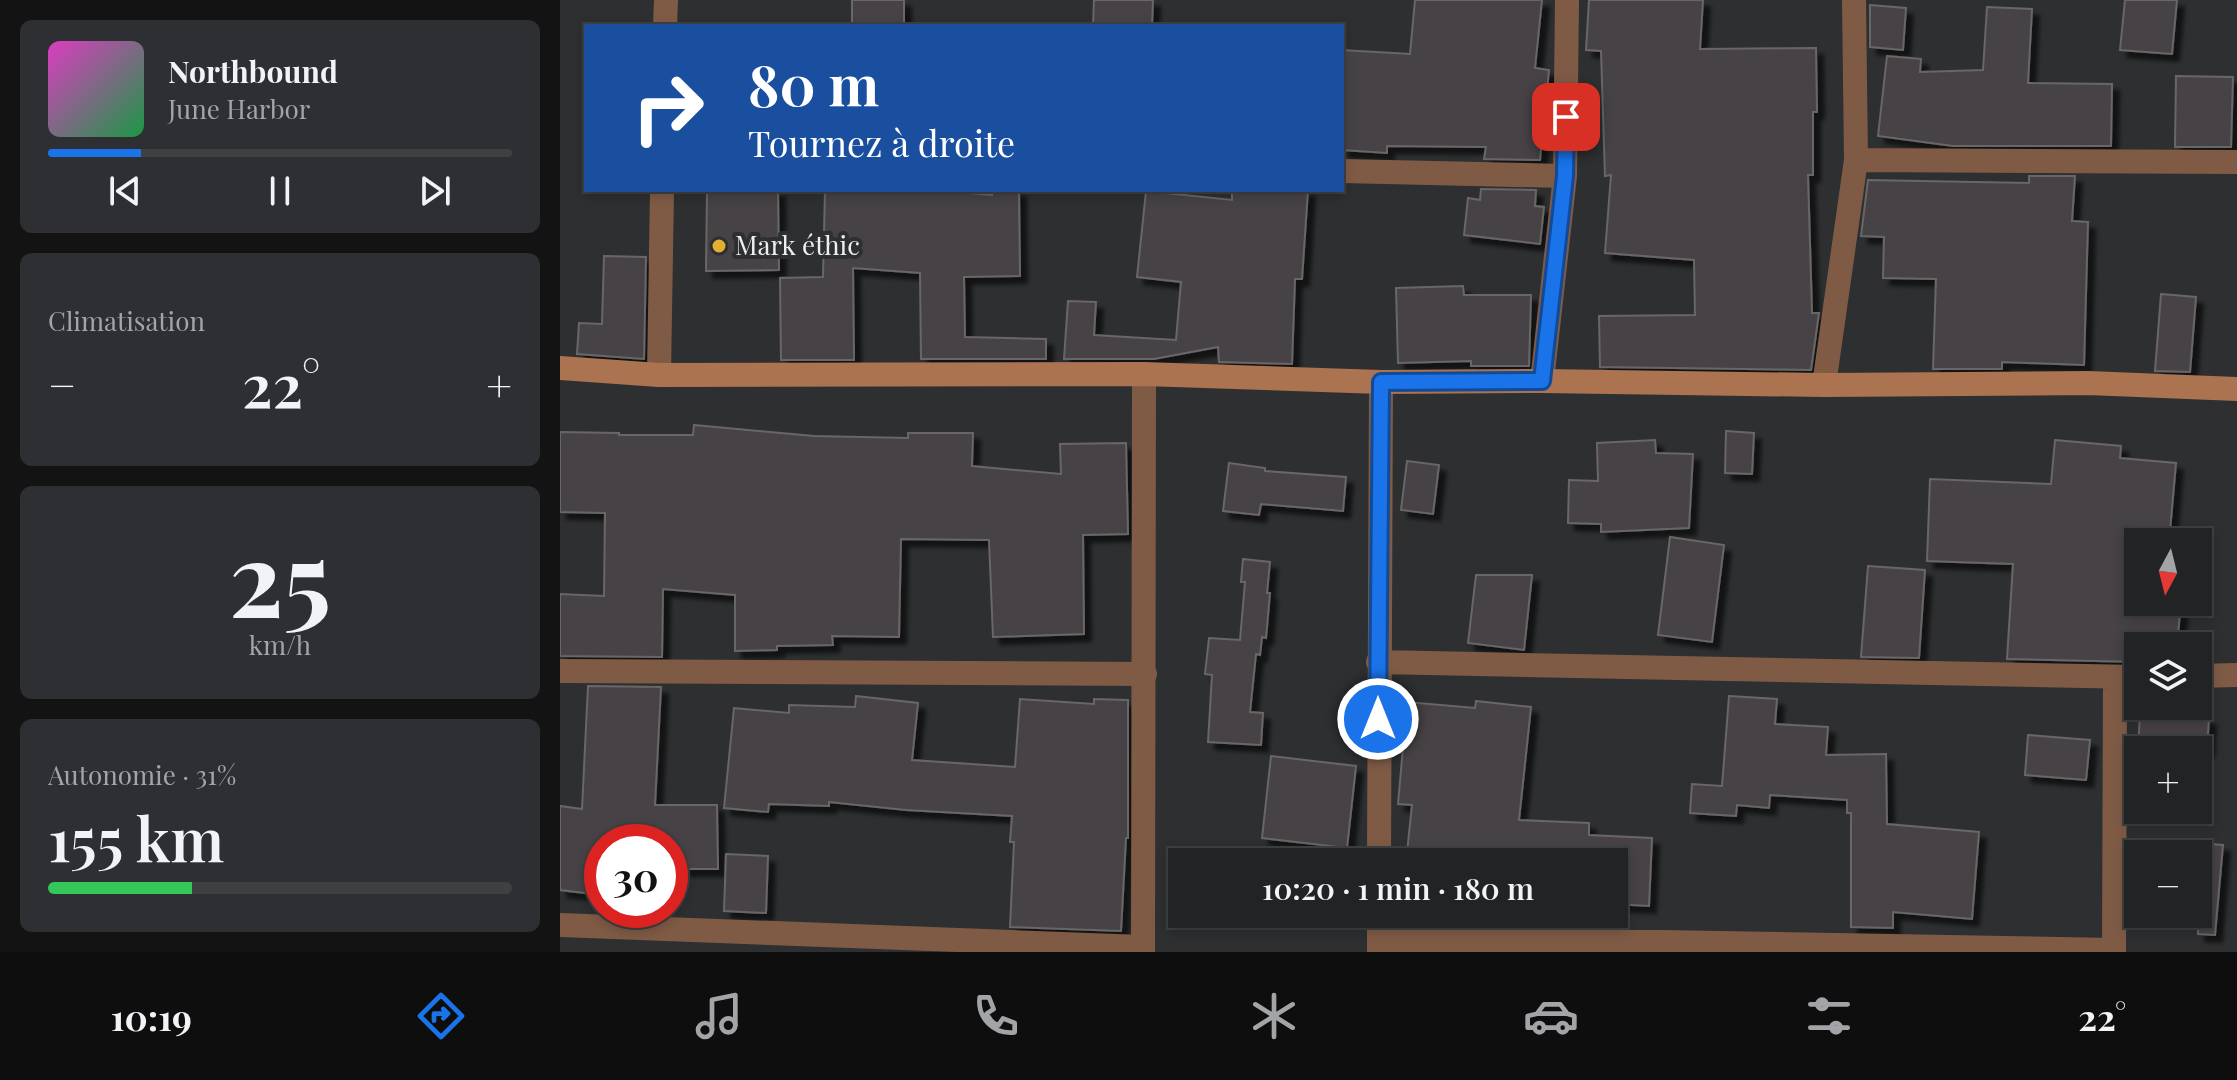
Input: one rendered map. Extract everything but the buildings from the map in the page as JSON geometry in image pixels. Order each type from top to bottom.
[{"type":"street","points":[[665,24],[666,0]]},
{"type":"street","points":[[1542,381],[1565,176],[1567,0]]},
{"type":"street","points":[[1824,385],[1856,160],[1854,0]]},
{"type":"street","points":[[1856,160],[2237,162]]},
{"type":"street","points":[[1344,171],[1565,176]]},
{"type":"street","points":[[659,375],[662,192]]},
{"type":"street","points":[[560,368],[659,375],[1144,374],[1381,382],[2088,383],[2237,389]]},
{"type":"street","points":[[560,925],[1143,949],[1144,374]]},
{"type":"street","points":[[1379,848],[1381,382]]},
{"type":"street","points":[[1378,662],[2124,678]]},
{"type":"street","points":[[560,671],[1145,674]]},
{"type":"street","points":[[2212,676],[2237,675]]},
{"type":"street","points":[[1379,947],[1661,942],[2114,951],[2124,720]]},
{"type":"place","name":"Mark éthic","points":[[719,246]]},
{"type":"route","points":[[1378,719],[1381,382],[1542,381],[1565,176],[1566,117]]}]
